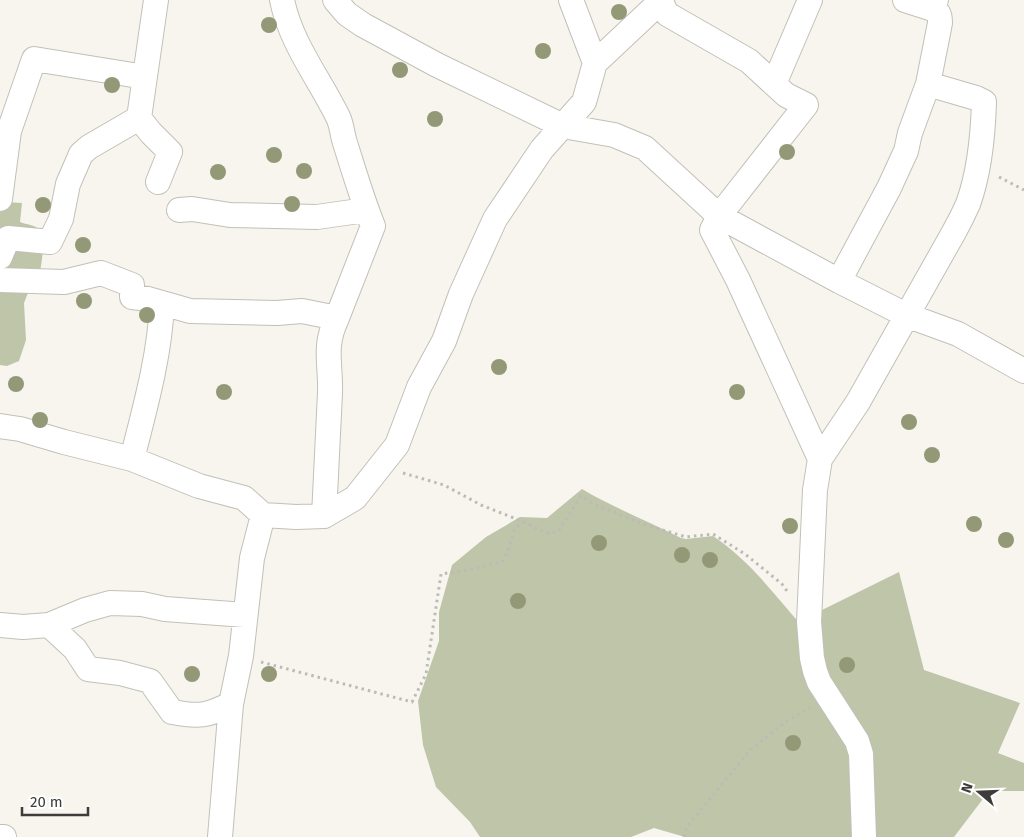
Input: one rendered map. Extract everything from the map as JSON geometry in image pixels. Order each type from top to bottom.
[{"type":"street","points":[[156,0],[139,118],[170,152],[158,182]]},
{"type":"street","points":[[282,0],[291,29],[311,70],[339,119],[343,138],[366,210],[374,226],[330,333],[328,345],[330,390],[324,516]]},
{"type":"street","points":[[335,0],[347,14],[363,25],[437,65],[564,126],[614,134],[645,148],[719,216],[839,281],[906,315],[958,334],[1024,371]]},
{"type":"street","points":[[571,0],[595,63]]},
{"type":"street","points":[[774,84],[810,0]]},
{"type":"street","points":[[839,281],[889,188],[906,151],[916,114],[928,84],[940,16],[933,4],[905,0]]},
{"type":"street","points":[[0,426],[132,459],[199,486],[244,498],[263,515],[296,518],[324,516],[355,498],[397,445],[419,387],[444,341],[461,294],[495,220],[542,149],[584,102],[595,63],[661,1],[667,14],[749,61],[786,95],[806,105],[719,216],[712,230],[742,288],[820,459]]},
{"type":"street","points":[[0,199],[9,131],[34,59],[144,76]]},
{"type":"street","points":[[864,837],[861,754],[857,741],[819,682],[815,672],[809,622],[815,490],[820,459],[858,402],[954,232],[968,205],[979,167],[984,102],[928,84]]},
{"type":"street","points":[[0,257],[8,238],[50,242],[61,219],[68,184],[81,154],[139,118]]},
{"type":"street","points":[[179,210],[192,209],[230,215],[317,218],[366,210]]},
{"type":"street","points":[[0,280],[64,282],[102,273],[132,285],[132,297],[190,311],[277,313],[302,311],[337,318]]},
{"type":"street","points":[[132,459],[150,388],[162,319],[162,303]]},
{"type":"street","points":[[220,837],[231,704],[241,656],[252,558],[263,515]]},
{"type":"street","points":[[0,626],[49,625],[85,610],[110,603],[142,604],[165,609],[245,616]]},
{"type":"street","points":[[49,625],[75,649],[88,669],[120,673],[150,681],[172,712],[194,716],[213,713],[231,704]]},
{"type":"street","points":[[0,836],[4,837]]},
{"type":"path","points":[[979,167],[1024,190]]},
{"type":"path","points":[[375,474],[388,469],[444,485],[481,505],[546,533],[558,532],[581,496],[595,505],[646,525],[686,537],[713,534],[745,554],[782,584],[788,592]]},
{"type":"path","points":[[241,656],[412,702],[426,674],[441,574],[502,562],[508,552],[515,528],[524,522]]},
{"type":"path","points":[[684,837],[686,828],[749,751],[788,721],[829,697]]},
{"type":"green space","points":[[5,202],[22,203],[20,222],[39,229],[43,237],[40,273],[35,275],[24,303],[26,340],[19,361],[7,366],[0,365],[0,204]]},
{"type":"green space","points":[[582,489],[681,538],[713,536],[750,567],[802,626],[802,672],[812,684],[857,758],[855,837],[685,837],[654,828],[631,837],[480,837],[470,822],[436,787],[423,745],[418,701],[439,641],[439,612],[452,565],[486,537],[520,517],[547,518]]},
{"type":"green space","points":[[899,572],[924,670],[1020,703],[998,753],[1024,763],[1024,791],[989,791],[954,837],[868,837],[869,748],[820,674],[820,611]]}]
